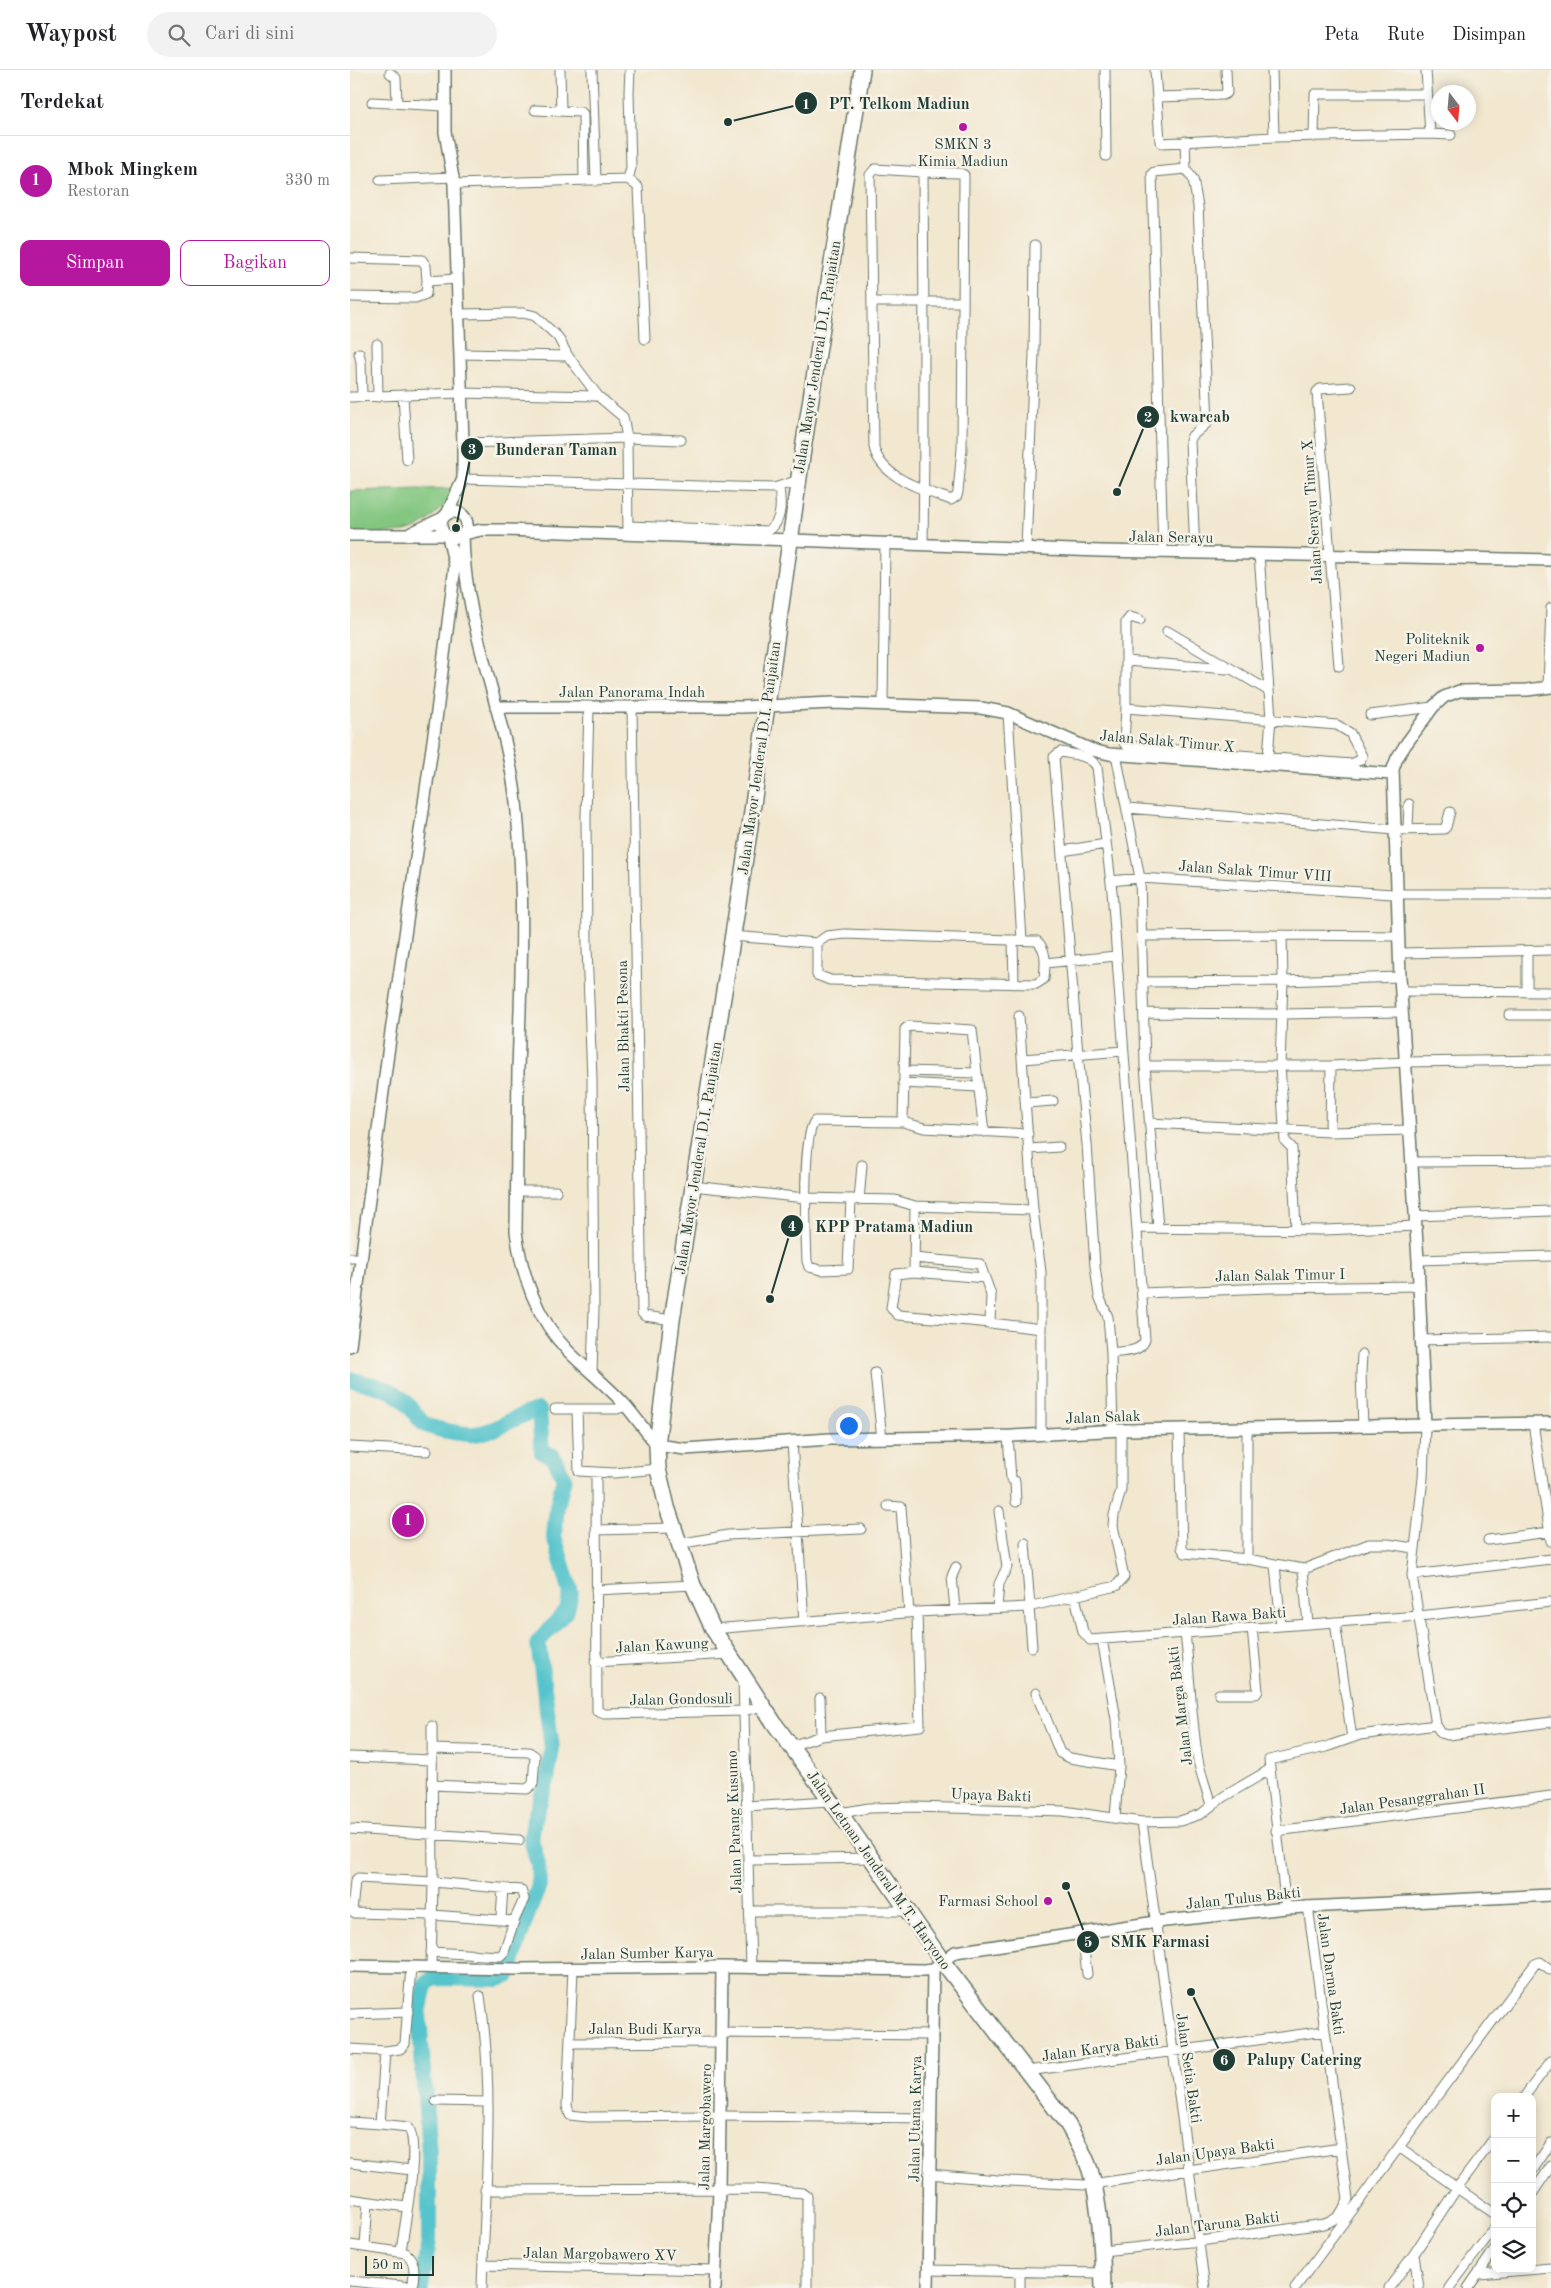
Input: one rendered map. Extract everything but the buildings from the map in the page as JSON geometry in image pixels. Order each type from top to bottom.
[{"type":"highway","name":"Jalan Mayor Jenderal D.I. Panjaitan","points":[[656,1445],[692,1186],[767,707],[790,540],[862,70]]},
{"type":"highway","name":"Jalan Letnan Jenderal M.T. Haryono","points":[[656,1445],[662,1489],[673,1528],[692,1585],[713,1629],[763,1706],[909,1911],[938,1965],[1027,2072],[1068,2125],[1084,2153],[1094,2184],[1102,2250],[1103,2280]]},
{"type":"street","points":[[445,70],[445,132],[454,181],[463,443],[462,482],[464,516],[467,526],[463,534],[463,548],[467,584],[480,648],[512,771],[522,884],[522,976],[516,1191],[516,1231],[519,1254],[526,1280],[538,1307],[553,1332],[626,1406],[656,1445]]},
{"type":"street","points":[[560,70],[561,111]]},
{"type":"street","points":[[592,70],[596,181]]},
{"type":"street","points":[[628,179],[631,168],[630,70]]},
{"type":"street","points":[[1105,70],[1106,156]]},
{"type":"street","points":[[1155,70],[1161,142],[1274,137],[1451,135]]},
{"type":"street","points":[[1158,97],[1224,95],[1227,92],[1226,70]]},
{"type":"street","points":[[1272,70],[1274,137]]},
{"type":"street","points":[[1426,70],[1430,134]]},
{"type":"street","points":[[390,73],[396,78],[396,103]]},
{"type":"street","points":[[1314,137],[1315,94],[1427,94]]},
{"type":"street","points":[[372,102],[444,106]]},
{"type":"street","points":[[535,110],[581,112],[583,114],[584,181]]},
{"type":"street","points":[[1185,141],[1186,169],[1193,179],[1198,206],[1208,422],[1192,436],[1190,441],[1195,551]]},
{"type":"street","points":[[875,169],[922,172],[960,173],[964,175],[962,449],[958,492],[957,496],[951,500],[924,490],[890,472],[876,458],[874,447],[871,172],[875,169]]},
{"type":"street","points":[[1163,551],[1152,174],[1154,172],[1186,169]]},
{"type":"street","points":[[922,172],[924,301],[923,544]]},
{"type":"street","points":[[380,180],[596,181],[628,179],[638,187],[645,338]]},
{"type":"street","points":[[1026,547],[1034,354],[1036,245]]},
{"type":"street","points":[[350,258],[422,260],[426,266],[426,294],[422,296],[350,297]]},
{"type":"street","points":[[426,281],[457,279]]},
{"type":"street","points":[[873,302],[964,302]]},
{"type":"street","points":[[459,314],[532,315],[558,337],[568,356],[598,396],[623,417],[627,438],[628,531],[768,531],[776,522],[780,512],[780,487]]},
{"type":"street","points":[[377,344],[378,396]]},
{"type":"street","points":[[359,353],[362,397]]},
{"type":"street","points":[[460,354],[568,356]]},
{"type":"street","name":"Jalan Serayu Timur X","points":[[1339,666],[1317,392],[1320,389],[1352,386]]},
{"type":"street","points":[[350,397],[461,393],[598,396]]},
{"type":"street","points":[[403,396],[407,460]]},
{"type":"street","points":[[463,443],[627,438],[681,440]]},
{"type":"street","points":[[462,482],[780,487],[799,480]]},
{"type":"street","points":[[462,482],[441,527],[447,536],[455,566],[467,584]]},
{"type":"street","points":[[407,535],[455,512],[505,530]]},
{"type":"street","points":[[350,534],[447,536],[456,538],[463,534],[481,530],[505,530]]},
{"type":"street","name":"Jalan Serayu","points":[[505,530],[628,531],[885,543],[1330,556],[1551,560]]},
{"type":"street","points":[[882,704],[885,543]]},
{"type":"street","points":[[350,1346],[356,1258],[455,566],[463,548]]},
{"type":"street","points":[[1259,554],[1271,718],[1268,756]]},
{"type":"street","points":[[1551,608],[1550,687],[1527,690],[1459,691],[1444,697],[1433,707],[1397,758],[1393,772],[1400,977],[1418,1260],[1425,1426],[1422,1478],[1413,1548],[1412,1574],[1436,1725],[1441,1733],[1448,1735],[1551,1722]]},
{"type":"street","points":[[1126,708],[1271,718],[1342,726],[1350,733],[1362,756],[1360,760],[1351,764],[1127,746],[1124,743],[1127,619],[1132,617],[1140,620]]},
{"type":"street","points":[[1167,631],[1229,669],[1269,685]]},
{"type":"street","points":[[1126,662],[1229,669]]},
{"type":"street","name":"Jalan Salak Timur X","points":[[767,707],[833,703],[981,708],[1008,713],[1092,750],[1116,754],[1393,772]]},
{"type":"street","name":"Jalan Panorama Indah","points":[[496,707],[767,707]]},
{"type":"street","points":[[589,707],[586,817],[587,948],[592,1079],[594,1309],[592,1373]]},
{"type":"street","name":"Jalan Bhakti Pesona","points":[[632,707],[642,1313],[646,1316],[672,1320]]},
{"type":"street","points":[[1370,716],[1433,707]]},
{"type":"street","points":[[1008,713],[1018,940],[1014,984]]},
{"type":"street","points":[[713,1629],[913,1612],[1030,1607],[1116,1586],[1124,1577],[1113,1526],[1121,1490],[1117,1430],[1108,1317],[1099,1296],[1095,1266],[1088,1144],[1078,1054],[1072,960],[1054,757],[1060,752],[1074,754],[1090,760],[1097,767],[1111,880],[1138,1228],[1144,1343],[1137,1349],[1111,1353]]},
{"type":"street","points":[[1116,754],[1140,878],[1145,1066],[1158,1228]]},
{"type":"street","points":[[1408,804],[1408,829]]},
{"type":"street","points":[[1127,808],[1395,830],[1444,829],[1450,812]]},
{"type":"street","points":[[1062,851],[1106,844]]},
{"type":"street","name":"Jalan Salak Timur VIII","points":[[1111,880],[1140,878],[1397,894],[1551,894]]},
{"type":"street","points":[[732,936],[817,943],[827,936],[845,934],[1038,941],[1041,944],[1045,963],[1044,979],[1036,984],[830,980],[817,975],[817,943]]},
{"type":"street","points":[[1282,935],[1283,981],[1280,1065],[1285,1141],[1292,1148],[1296,1229]]},
{"type":"street","points":[[1143,936],[1399,936]]},
{"type":"street","points":[[1400,953],[1551,950]]},
{"type":"street","points":[[1527,951],[1527,992]]},
{"type":"street","points":[[1045,963],[1116,956]]},
{"type":"street","points":[[1143,982],[1283,981],[1400,977]]},
{"type":"street","points":[[1401,991],[1551,992]]},
{"type":"street","points":[[1144,1013],[1282,1014],[1402,1012]]},
{"type":"street","points":[[1509,1015],[1551,1015]]},
{"type":"street","points":[[1019,1016],[1033,1210],[1041,1272],[1041,1435]]},
{"type":"street","points":[[903,1122],[905,1029],[909,1026],[972,1030],[984,1132]]},
{"type":"street","points":[[1023,1059],[1123,1051]]},
{"type":"street","points":[[1145,1066],[1331,1066],[1405,1062],[1551,1060]]},
{"type":"street","points":[[1330,1132],[1331,1066]]},
{"type":"street","points":[[904,1071],[977,1073]]},
{"type":"street","points":[[903,1084],[978,1087]]},
{"type":"street","points":[[1026,1103],[1053,1101]]},
{"type":"street","points":[[862,1165],[855,1199],[849,1266],[845,1270],[821,1270],[807,1265],[805,1198],[808,1149],[813,1122],[818,1120],[903,1122],[924,1128],[1028,1134]]},
{"type":"street","points":[[1149,1123],[1330,1132],[1410,1130]]},
{"type":"street","points":[[1029,1149],[1059,1147]]},
{"type":"street","points":[[1412,1162],[1551,1161]]},
{"type":"street","points":[[692,1186],[805,1198],[901,1200],[915,1206],[1033,1210]]},
{"type":"street","points":[[516,1191],[556,1191]]},
{"type":"street","points":[[914,1272],[915,1206]]},
{"type":"street","points":[[1138,1228],[1325,1230],[1551,1211]]},
{"type":"street","points":[[1418,1260],[1551,1256]]},
{"type":"street","points":[[914,1258],[980,1264],[991,1295],[990,1324]]},
{"type":"street","points":[[985,1278],[914,1272],[896,1274],[891,1308],[896,1314],[1040,1329]]},
{"type":"street","name":"Jalan Salak Timur I","points":[[1142,1293],[1269,1288],[1419,1286]]},
{"type":"street","points":[[1420,1340],[1551,1337]]},
{"type":"street","points":[[1362,1354],[1362,1427]]},
{"type":"street","points":[[875,1373],[882,1439]]},
{"type":"street","points":[[555,1409],[617,1409],[626,1406]]},
{"type":"street","points":[[578,1409],[577,1470],[596,1473],[646,1471],[658,1468]]},
{"type":"street","points":[[1533,1423],[1551,1542]]},
{"type":"street","name":"Jalan Salak","points":[[656,1445],[685,1449],[792,1442],[1041,1435],[1117,1430],[1179,1431],[1247,1428],[1551,1423]]},
{"type":"street","points":[[1247,1428],[1247,1559]]},
{"type":"street","points":[[1179,1431],[1182,1550],[1185,1553],[1193,1556],[1247,1559],[1303,1569],[1370,1544],[1388,1544],[1413,1548]]},
{"type":"street","points":[[1008,1436],[1011,1480],[1015,1481],[1016,1502]]},
{"type":"street","points":[[792,1442],[804,1622]]},
{"type":"street","points":[[350,1447],[427,1451]]},
{"type":"street","points":[[595,1662],[596,1473]]},
{"type":"street","points":[[792,1746],[822,1736],[920,1726],[913,1612],[900,1508],[888,1506]]},
{"type":"street","points":[[997,1608],[999,1584],[1007,1566],[999,1511]]},
{"type":"street","points":[[596,1530],[673,1528]]},
{"type":"street","points":[[679,1544],[728,1535],[860,1529]]},
{"type":"street","points":[[1488,1540],[1549,1532]]},
{"type":"street","points":[[1025,1543],[1032,1647]]},
{"type":"street","points":[[1412,1574],[1551,1559]]},
{"type":"street","points":[[1275,1564],[1281,1626]]},
{"type":"street","points":[[955,1610],[952,1576],[956,1567]]},
{"type":"street","points":[[1303,1569],[1308,1624]]},
{"type":"street","points":[[596,1590],[692,1585]]},
{"type":"street","points":[[1075,1596],[1086,1637],[1090,1640],[1102,1639],[1116,1719],[1119,1766],[1116,1818]]},
{"type":"street","name":"Jalan Rawa Bakti","points":[[1102,1639],[1418,1616],[1551,1602]]},
{"type":"street","points":[[1335,1622],[1352,1738]]},
{"type":"street","points":[[1219,1694],[1256,1694],[1258,1691],[1252,1628]]},
{"type":"street","name":"Jalan Marga Bakti","points":[[1185,1633],[1195,1740],[1199,1763],[1211,1805]]},
{"type":"street","name":"Jalan Kawung","points":[[595,1662],[730,1654]]},
{"type":"street","name":"Jalan Gondosuli","points":[[595,1662],[596,1709],[600,1714],[744,1711],[763,1706]]},
{"type":"street","name":"Jalan Parang Kusumo","points":[[743,1676],[751,1968]]},
{"type":"street","points":[[1036,1692],[1060,1753],[1070,1758],[1119,1766]]},
{"type":"street","points":[[820,1698],[822,1736]]},
{"type":"street","points":[[1286,1908],[1269,1760],[1326,1747],[1360,1735],[1436,1725]]},
{"type":"street","points":[[431,1967],[433,1882],[432,1726]]},
{"type":"street","points":[[432,1749],[529,1752],[535,1756],[533,1784],[527,1789],[432,1785]]},
{"type":"street","points":[[350,1757],[432,1760]]},
{"type":"street","name":"Upaya Bakti","points":[[840,1813],[869,1808],[913,1807],[1063,1811],[1142,1822],[1180,1821],[1198,1816],[1211,1805],[1269,1770]]},
{"type":"street","name":"Jalan Pesanggrahan II","points":[[1276,1831],[1551,1796]]},
{"type":"street","points":[[747,1806],[830,1801]]},
{"type":"street","name":"Jalan Setia Bakti","points":[[1142,1822],[1205,2288]]},
{"type":"street","points":[[350,1828],[519,1840]]},
{"type":"street","points":[[749,1860],[872,1858]]},
{"type":"street","points":[[431,1952],[500,1956],[504,1952],[514,1921],[524,1899],[523,1892],[503,1888],[433,1882],[356,1879],[352,1911],[355,1913],[501,1918],[514,1921]]},
{"type":"street","points":[[501,1918],[503,1888]]},
{"type":"street","name":"Jalan Tulus Bakti","points":[[938,1965],[955,1952],[1156,1922],[1308,1906],[1551,1895]]},
{"type":"street","name":"Jalan Darma Bakti","points":[[1308,1906],[1348,2199],[1342,2213],[1335,2220]]},
{"type":"street","points":[[750,1911],[909,1911]]},
{"type":"street","points":[[1082,1933],[1087,1974]]},
{"type":"street","points":[[1295,2288],[1535,1964],[1540,1962],[1551,1970]]},
{"type":"street","name":"Jalan Sumber Karya","points":[[350,1966],[519,1970],[938,1965]]},
{"type":"street","name":"Jalan Utama Karya","points":[[928,2285],[931,2035],[938,1965]]},
{"type":"street","points":[[350,2049],[385,2051],[400,2049],[405,2044],[411,1967]]},
{"type":"street","name":"Jalan Margobawero","points":[[715,2288],[719,2190],[722,1967]]},
{"type":"street","points":[[573,1969],[568,2113],[574,2116],[930,2118]]},
{"type":"street","points":[[480,1996],[486,2054],[487,2102],[482,2288]]},
{"type":"street","points":[[350,2014],[408,2012]]},
{"type":"street","name":"Jalan Karya Bakti","points":[[1027,2072],[1325,2031]]},
{"type":"street","name":"Jalan Budi Karya","points":[[570,2043],[722,2038],[931,2035]]},
{"type":"street","points":[[380,2124],[385,2051]]},
{"type":"street","points":[[1527,2093],[1551,2061]]},
{"type":"street","points":[[436,2101],[487,2102]]},
{"type":"street","points":[[350,2122],[402,2125],[410,2129],[413,2143],[412,2170],[401,2251]]},
{"type":"street","points":[[1389,2288],[1414,2254],[1457,2188],[1494,2138]]},
{"type":"street","points":[[1536,2165],[1551,2143]]},
{"type":"street","points":[[1399,2147],[1491,2211]]},
{"type":"street","name":"Jalan Upaya Bakti","points":[[929,2174],[1008,2182],[1094,2184],[1341,2148]]},
{"type":"street","points":[[350,2163],[412,2170]]},
{"type":"street","points":[[1536,2188],[1551,2166]]},
{"type":"street","points":[[485,2190],[764,2190],[793,2191],[806,2194],[807,2288]]},
{"type":"street","points":[[350,2199],[406,2208]]},
{"type":"street","points":[[365,2246],[368,2202]]},
{"type":"street","name":"Jalan Taruna Bakti","points":[[1102,2250],[1200,2241],[1324,2224],[1335,2220]]},
{"type":"street","points":[[1449,2288],[1494,2228]]},
{"type":"street","points":[[350,2245],[401,2251],[406,2253],[413,2262],[412,2288],[350,2281]]},
{"type":"street","points":[[1414,2254],[1420,2288]]},
{"type":"street","points":[[1468,2288],[1491,2256]]},
{"type":"street","name":"Jalan Margobawero XV","points":[[482,2265],[716,2270]]},
{"type":"street","points":[[1479,2274],[1551,2268]]},
{"type":"street","points":[[929,2270],[1020,2272],[1103,2280]]},
{"type":"street","points":[[1020,2272],[1020,2288]]},
{"type":"green space","points":[[456,488],[435,515],[412,530],[391,533],[350,532],[350,491]]},
{"type":"waterway","points":[[350,1379],[391,1391],[405,1401],[423,1423],[456,1433],[475,1434],[492,1430],[523,1415],[539,1410],[542,1452],[553,1456],[564,1478],[557,1506],[554,1536],[571,1593],[567,1610],[538,1642],[552,1748],[547,1780],[534,1819],[531,1839],[538,1864],[539,1886],[525,1921],[508,1976],[499,1979],[433,1978],[425,1985],[419,2013],[429,2154],[429,2241],[421,2288]]},
{"type":"place","name":"PT. Telkom Madiun","points":[[728,122]]},
{"type":"place","name":"SMKN 3 Kimia Madiun","points":[[963,127]]},
{"type":"place","name":"kwarcab","points":[[1117,492]]},
{"type":"place","name":"Bunderan Taman","points":[[456,528]]},
{"type":"place","name":"Politeknik Negeri Madiun","points":[[1480,648]]},
{"type":"place","name":"KPP Pratama Madiun","points":[[770,1299]]},
{"type":"place","name":"Mbok Mingkem","points":[[408,1521]]},
{"type":"place","name":"SMK Farmasi","points":[[1066,1886]]},
{"type":"place","name":"Farmasi School","points":[[1048,1901]]},
{"type":"place","name":"Palupy Catering","points":[[1191,1992]]}]
